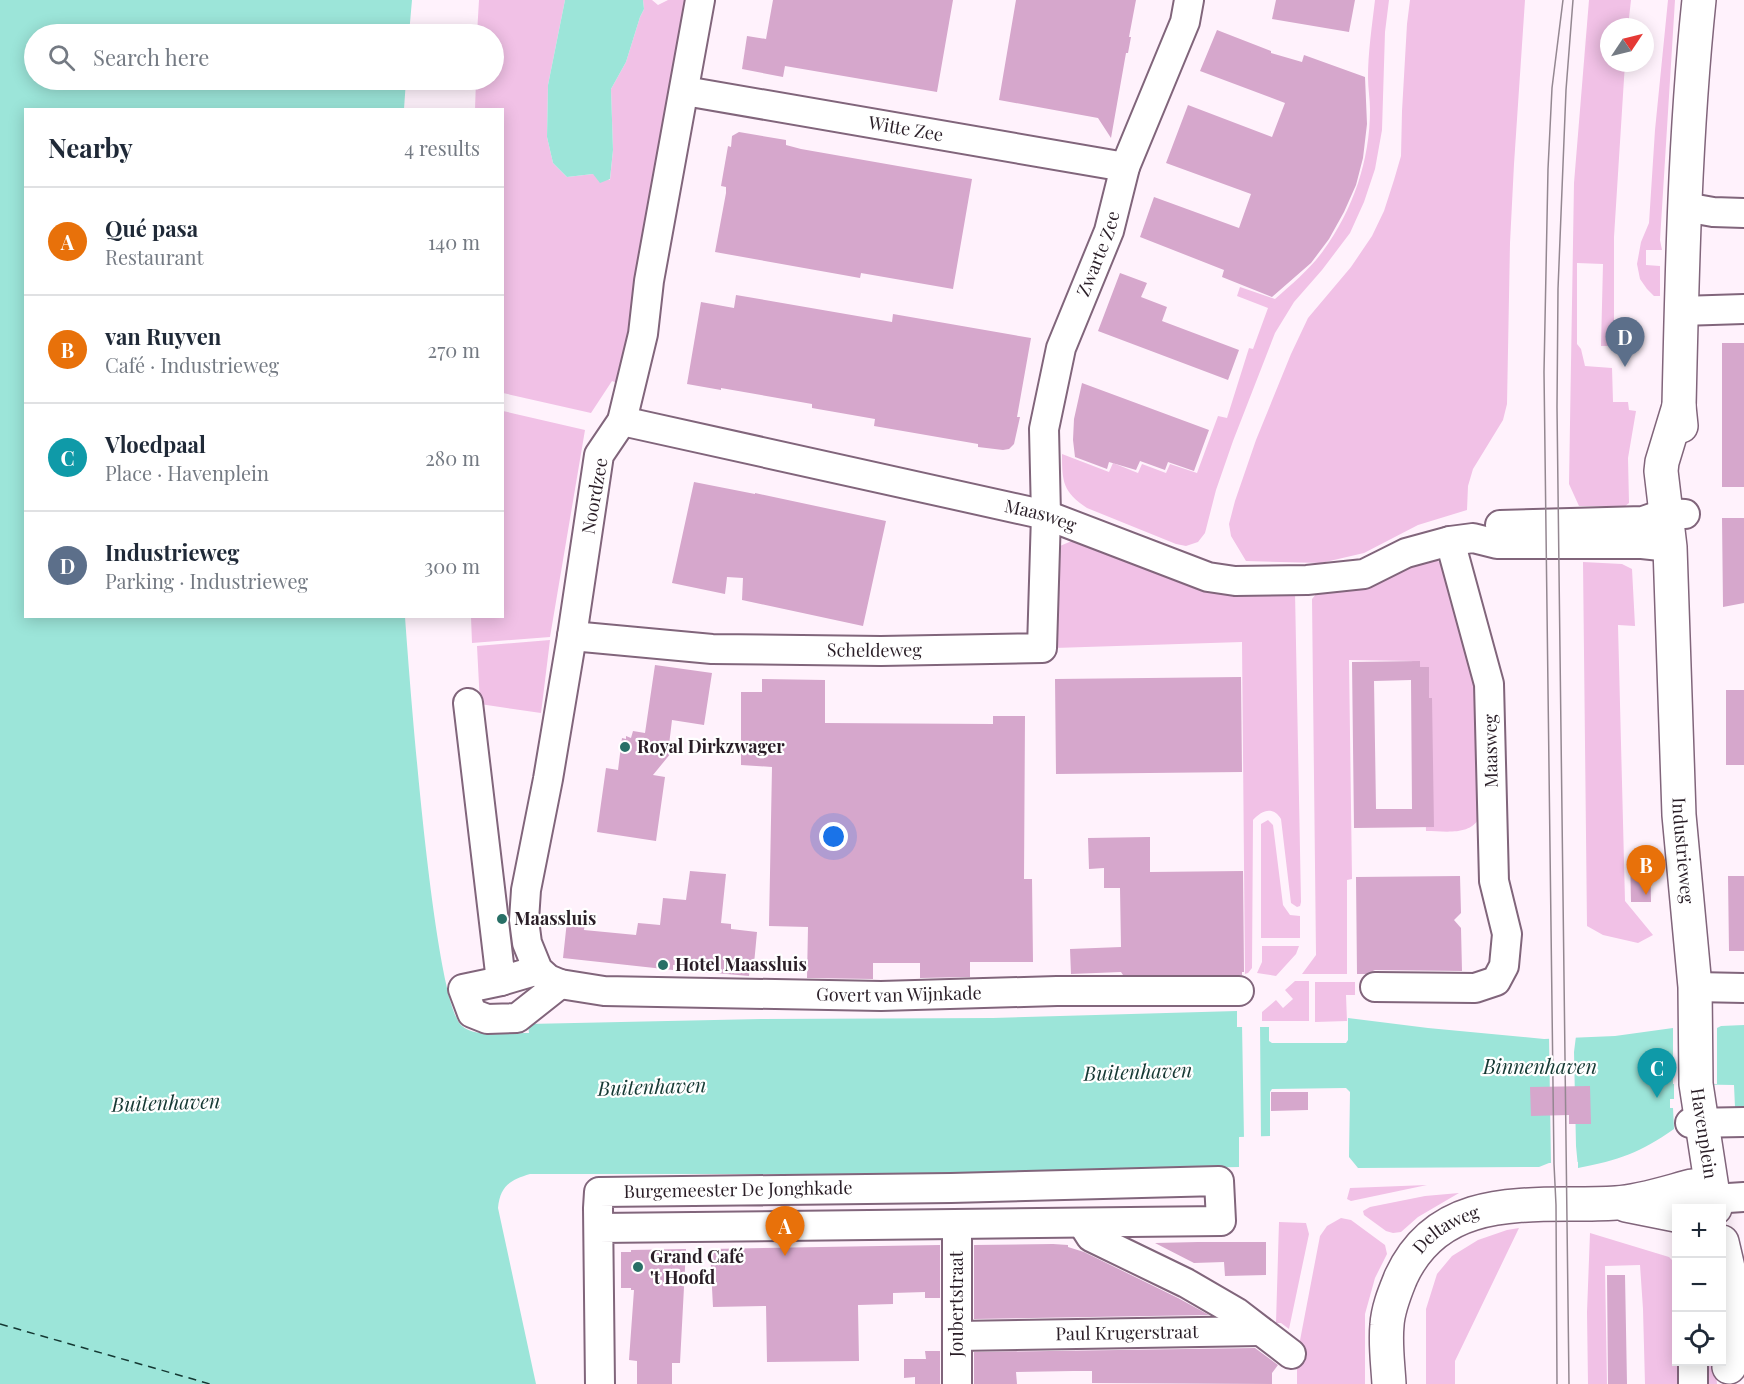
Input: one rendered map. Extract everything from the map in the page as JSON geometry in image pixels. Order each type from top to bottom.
[{"type":"main road","name":"Industrieweg","points":[[1696,1084],[1695,1003],[1679,815],[1670,547],[1676,514],[1661,471],[1678,406],[1685,207],[1694,46],[1699,0]]},
{"type":"main road","name":"Havenplein","points":[[1696,1084],[1696,1123],[1710,1201]]},
{"type":"main road","name":"Deltaweg","points":[[1389,1384],[1387,1324],[1394,1294],[1414,1254],[1431,1236],[1461,1217],[1496,1208],[1520,1205],[1710,1201]]},
{"type":"main road","name":"Deltaweg","points":[[1619,1203],[1672,1214]]},
{"type":"main road","points":[[1726,1258],[1736,1302],[1739,1332],[1727,1364]]},
{"type":"street","name":"Noordzee","points":[[549,977],[527,943],[524,921],[526,890],[548,779],[572,636],[599,455],[622,421],[643,334],[649,281],[700,0]]},
{"type":"street","name":"Zwarte Zee","points":[[1046,515],[1044,429],[1061,348],[1109,231],[1125,167],[1185,22],[1189,0]]},
{"type":"street","name":"Witte Zee","points":[[685,90],[1125,167]]},
{"type":"street","points":[[1685,207],[1713,212],[1744,213]]},
{"type":"street","points":[[1681,311],[1744,309]]},
{"type":"street","name":"Maasweg","points":[[622,421],[1046,515],[1208,577],[1235,582],[1307,580],[1364,574],[1406,553],[1462,540],[1496,525],[1643,521],[1676,514]]},
{"type":"street","name":"Scheldeweg","points":[[572,636],[712,649],[881,651],[1042,648],[1046,515]]},
{"type":"street","name":"Maasweg","points":[[1462,540],[1497,544],[1641,544],[1670,547]]},
{"type":"street","name":"Maasweg","points":[[1376,987],[1476,988],[1496,981],[1504,966],[1507,934],[1494,881],[1489,684],[1462,540]]},
{"type":"street","points":[[468,703],[501,981]]},
{"type":"street","points":[[549,977],[517,1018],[487,1019],[472,1013],[463,989],[501,981],[549,977]]},
{"type":"street","name":"Govert van Wijnkade","points":[[549,977],[604,991],[882,996],[1057,991],[1239,991]]},
{"type":"street","points":[[1695,1003],[1744,988]]},
{"type":"street","points":[[1696,1123],[1744,1122]]},
{"type":"street","name":"Burgemeester De Jonghkade","points":[[1219,1181],[1221,1221],[957,1225],[599,1228],[599,1192],[951,1188],[1219,1181]]},
{"type":"street","points":[[1082,1223],[1091,1237],[1186,1283],[1236,1312],[1290,1354]]},
{"type":"street","name":"Joubertstraat","points":[[957,1225],[957,1384]]},
{"type":"street","points":[[599,1228],[600,1384]]},
{"type":"street","name":"Paul Krugerstraat","points":[[957,1336],[1260,1331]]},
{"type":"street","points":[[1693,1366],[1693,1384]]},
{"type":"shaded area","points":[[479,0],[565,0],[548,85],[547,137],[553,163],[567,177],[593,174],[610,180],[613,150],[611,89],[626,62],[644,9],[643,0],[652,0],[658,5],[668,0],[686,0],[621,373],[617,383],[612,381],[591,413],[504,393],[504,108],[475,108],[476,90],[504,90],[504,24],[478,24]]},
{"type":"shaded area","points":[[1375,0],[1389,0],[1385,32],[1382,130],[1375,169],[1350,233],[1294,302],[1275,333],[1233,441],[1216,490],[1205,533],[1198,542],[1186,546],[1176,544],[1087,508],[1073,497],[1066,486],[1062,454],[1109,472],[1113,463],[1138,473],[1142,464],[1166,473],[1170,464],[1197,473],[1218,416],[1227,418],[1249,348],[1253,349],[1268,308],[1237,296],[1240,287],[1275,299],[1318,258],[1334,235],[1358,184],[1367,147],[1370,110],[1369,58]]},
{"type":"shaded area","points":[[1410,0],[1525,0],[1510,243],[1507,404],[1503,420],[1473,469],[1468,486],[1467,510],[1418,525],[1364,553],[1321,563],[1246,561],[1231,536],[1229,524],[1256,440],[1308,318],[1351,267],[1372,236],[1384,211],[1394,180],[1401,156]]},
{"type":"shaded area","points":[[1589,0],[1631,0],[1629,18],[1600,18],[1600,72],[1624,72],[1614,237],[1614,346],[1601,346],[1603,264],[1577,263],[1577,344],[1581,349],[1585,366],[1612,368],[1613,402],[1628,402],[1629,410],[1636,411],[1628,458],[1629,503],[1624,507],[1579,506],[1569,484],[1574,183]]},
{"type":"shaded area","points":[[1668,0],[1675,0],[1660,240],[1662,250],[1646,250],[1646,265],[1660,266],[1660,296],[1654,296],[1640,279],[1637,264],[1641,242],[1649,223],[1655,130]]},
{"type":"shaded area","points":[[504,411],[585,430],[550,637],[472,643],[471,618],[504,618]]},
{"type":"shaded area","points":[[1074,540],[1198,588],[1295,592],[1301,902],[1297,907],[1291,903],[1281,819],[1275,812],[1264,812],[1253,820],[1252,968],[1248,973],[1245,974],[1242,642],[1054,648],[1056,552],[1060,546]]},
{"type":"shaded area","points":[[1428,557],[1438,561],[1447,569],[1475,673],[1479,818],[1475,824],[1463,830],[1426,831],[1422,693],[1412,661],[1349,660],[1352,879],[1347,880],[1347,974],[1302,974],[1316,955],[1312,599],[1317,593]]},
{"type":"shaded area","points":[[1583,562],[1622,564],[1632,569],[1635,626],[1618,625],[1625,901],[1653,935],[1638,943],[1603,935],[1587,926]]},
{"type":"shaded area","points":[[550,640],[541,713],[480,704],[477,646]]},
{"type":"shaded area","points":[[1268,820],[1273,825],[1283,905],[1290,915],[1300,916],[1300,938],[1261,938],[1261,824]]},
{"type":"shaded area","points":[[1262,946],[1299,946],[1296,954],[1276,976],[1257,973],[1262,962]]},
{"type":"shaded area","points":[[1295,981],[1309,981],[1309,1021],[1262,1021],[1262,1012],[1276,1000],[1283,1008],[1293,999],[1285,990]]},
{"type":"shaded area","points":[[1315,982],[1355,982],[1355,995],[1346,995],[1347,1021],[1315,1022]]},
{"type":"shaded area","points":[[1427,1185],[1351,1201],[1347,1199],[1350,1188]]},
{"type":"shaded area","points":[[1459,1193],[1418,1217],[1401,1232],[1386,1231],[1364,1215],[1363,1211],[1370,1207],[1425,1196]]},
{"type":"shaded area","points":[[1341,1218],[1351,1220],[1385,1245],[1387,1254],[1375,1278],[1365,1314],[1365,1384],[1297,1384],[1297,1356],[1320,1236],[1327,1226]]},
{"type":"shaded area","points":[[1279,1222],[1306,1223],[1309,1234],[1289,1329],[1281,1323],[1276,1323]]},
{"type":"shaded area","points":[[1519,1228],[1455,1361],[1455,1384],[1426,1384],[1426,1309],[1437,1274],[1452,1256],[1478,1240]]},
{"type":"shaded area","points":[[1590,1233],[1669,1257],[1672,1260],[1672,1366],[1715,1366],[1717,1384],[1645,1384],[1640,1265],[1605,1266],[1607,1384],[1588,1384],[1587,1312]]},
{"type":"water","points":[[0,0],[412,0],[410,24],[24,24],[24,90],[405,90],[404,108],[24,108],[24,618],[405,618],[424,833],[441,960],[451,1004],[462,1026],[468,1030],[503,1034],[529,1033],[528,1024],[761,1019],[993,1018],[1237,1011],[1237,1027],[1269,1027],[1269,1041],[1272,1043],[1346,1043],[1348,1018],[1544,1039],[1615,1036],[1673,1028],[1717,1028],[1744,1025],[1744,1107],[1735,1107],[1734,1085],[1674,1084],[1674,1099],[1670,1099],[1670,1108],[1673,1108],[1674,1129],[1629,1154],[1578,1168],[1578,1162],[1549,1163],[1539,1167],[1358,1168],[1349,1157],[1350,1092],[1346,1088],[1272,1089],[1270,1092],[1270,1136],[1239,1137],[1239,1167],[900,1174],[530,1174],[507,1185],[501,1194],[498,1208],[536,1384],[0,1384]]},
{"type":"water","points":[[565,0],[643,0],[644,9],[626,62],[611,89],[613,150],[610,179],[600,183],[593,174],[567,177],[553,163],[547,137],[548,85]]},
{"type":"pier","points":[[1242,1024],[1260,1024],[1261,1139],[1244,1139]]},
{"type":"pier","points":[[1717,1024],[1717,1084],[1673,1084],[1673,1025]]},
{"type":"pier","points":[[1549,1036],[1576,1036],[1574,1052],[1578,1167],[1575,1167],[1573,1163],[1551,1164]]},
{"type":"building","points":[[773,0],[953,0],[937,92],[785,66],[783,77],[742,69],[747,36],[766,39]]},
{"type":"building","points":[[1016,0],[1136,0],[1111,138],[1098,118],[999,100]]},
{"type":"building","points":[[1276,0],[1355,0],[1349,32],[1272,19]]},
{"type":"building","points":[[1217,30],[1271,51],[1271,53],[1302,62],[1304,55],[1365,77],[1367,124],[1363,158],[1356,185],[1329,239],[1311,263],[1272,297],[1222,277],[1224,270],[1140,237],[1154,197],[1239,228],[1251,194],[1166,163],[1188,105],[1272,137],[1285,103],[1200,71]]},
{"type":"building","points":[[739,132],[786,140],[786,145],[801,149],[972,179],[953,289],[861,273],[860,278],[715,252],[726,193],[726,187],[721,186],[728,146],[731,147],[732,136]]},
{"type":"building","points":[[1120,273],[1147,283],[1141,297],[1167,307],[1162,321],[1239,350],[1228,380],[1098,331]]},
{"type":"building","points":[[736,295],[892,322],[893,314],[1031,338],[1014,444],[1009,449],[1003,450],[978,447],[978,444],[874,426],[875,419],[812,408],[812,404],[687,384],[701,302],[734,308]]},
{"type":"building","points":[[1722,343],[1744,343],[1744,487],[1722,487]]},
{"type":"building","points":[[1082,383],[1209,430],[1194,471],[1168,462],[1165,470],[1140,461],[1136,470],[1109,462],[1107,469],[1075,457],[1074,419]]},
{"type":"building","points":[[694,482],[886,521],[863,626],[742,600],[743,578],[727,577],[725,594],[672,583]]},
{"type":"building","points":[[1722,518],[1744,518],[1744,603],[1723,607]]},
{"type":"building","points":[[1420,661],[1420,667],[1429,667],[1429,698],[1432,698],[1434,827],[1354,828],[1352,662]],"holes":[[[1411,680],[1412,809],[1376,809],[1374,681]]]},
{"type":"building","points":[[655,665],[712,673],[704,725],[672,720],[669,745],[671,753],[653,775],[665,777],[656,841],[597,832],[606,768],[618,770],[622,738],[626,739],[626,736],[631,738],[633,731],[645,733]]},
{"type":"building","points":[[1241,677],[1242,772],[1056,774],[1055,679]]},
{"type":"building","points":[[762,679],[825,680],[825,723],[993,724],[993,716],[1025,716],[1024,879],[1032,879],[1033,962],[970,962],[970,977],[920,978],[920,963],[873,963],[873,979],[807,978],[808,927],[769,926],[772,767],[741,765],[741,692],[762,692]]},
{"type":"building","points":[[1726,690],[1744,690],[1744,765],[1726,765]]},
{"type":"building","points":[[1150,837],[1150,872],[1243,871],[1244,972],[1242,975],[1123,975],[1121,972],[1071,974],[1070,949],[1121,947],[1120,888],[1104,888],[1104,868],[1089,869],[1088,838]]},
{"type":"building","points":[[1630,853],[1650,853],[1651,902],[1631,902]]},
{"type":"building","points":[[690,871],[726,874],[721,923],[731,924],[731,929],[757,932],[754,964],[750,964],[749,976],[704,972],[705,966],[673,965],[673,970],[563,958],[567,921],[585,923],[584,930],[636,935],[638,923],[660,925],[663,898],[686,900]]},
{"type":"building","points":[[1460,876],[1461,913],[1454,920],[1461,928],[1462,971],[1375,970],[1366,974],[1357,974],[1356,877]]},
{"type":"building","points":[[1728,876],[1744,876],[1744,951],[1729,951]]},
{"type":"building","points":[[1590,1086],[1591,1124],[1569,1124],[1569,1115],[1531,1116],[1530,1087]]},
{"type":"building","points":[[1271,1092],[1308,1092],[1308,1110],[1271,1111]]},
{"type":"building","points":[[1266,1242],[1266,1275],[1225,1276],[1224,1262],[1194,1263],[1155,1243]]},
{"type":"building","points":[[940,1245],[940,1298],[925,1298],[925,1292],[893,1293],[893,1304],[858,1305],[859,1361],[767,1362],[766,1306],[713,1307],[710,1249]]},
{"type":"building","points":[[974,1245],[1068,1245],[1068,1247],[1084,1252],[1209,1315],[974,1319]]},
{"type":"building","points":[[686,1249],[680,1363],[672,1363],[672,1384],[637,1384],[637,1361],[629,1360],[634,1290],[621,1288],[621,1252]]},
{"type":"building","points":[[1607,1275],[1625,1275],[1627,1384],[1608,1384]]},
{"type":"building","points":[[1255,1348],[1278,1365],[1272,1373],[1272,1384],[1092,1383],[1092,1371],[1073,1371],[1016,1372],[1017,1384],[974,1384],[974,1352]]},
{"type":"building","points":[[925,1351],[940,1351],[940,1384],[915,1384],[915,1377],[904,1378],[904,1359],[926,1359]]},
{"type":"ferry route","points":[[0,1324],[210,1384]]},
{"type":"tram line","points":[[1557,1384],[1544,372],[1552,88],[1563,0]]},
{"type":"tram line","points":[[1569,1384],[1557,407],[1558,289],[1566,90],[1573,0]]},
{"type":"place","name":"Industrieweg","points":[[1625,367]]},
{"type":"place","name":"Royal Dirkzwager","points":[[625,747]]},
{"type":"place","name":"van Ruyven","points":[[1646,895]]},
{"type":"place","name":"Maassluis","points":[[502,919]]},
{"type":"place","name":"Hotel Maassluis","points":[[663,965]]},
{"type":"place","name":"Vloedpaal","points":[[1657,1098]]},
{"type":"place","name":"Qué pasa","points":[[785,1256]]},
{"type":"place","name":"Grand Café 't Hoofd","points":[[638,1267]]},
{"type":"water label","name":"Binnenhaven","points":[[1540,1067]]},
{"type":"water label","name":"Buitenhaven","points":[[1138,1072]]},
{"type":"water label","name":"Buitenhaven","points":[[652,1087]]},
{"type":"water label","name":"Buitenhaven","points":[[166,1103]]}]
